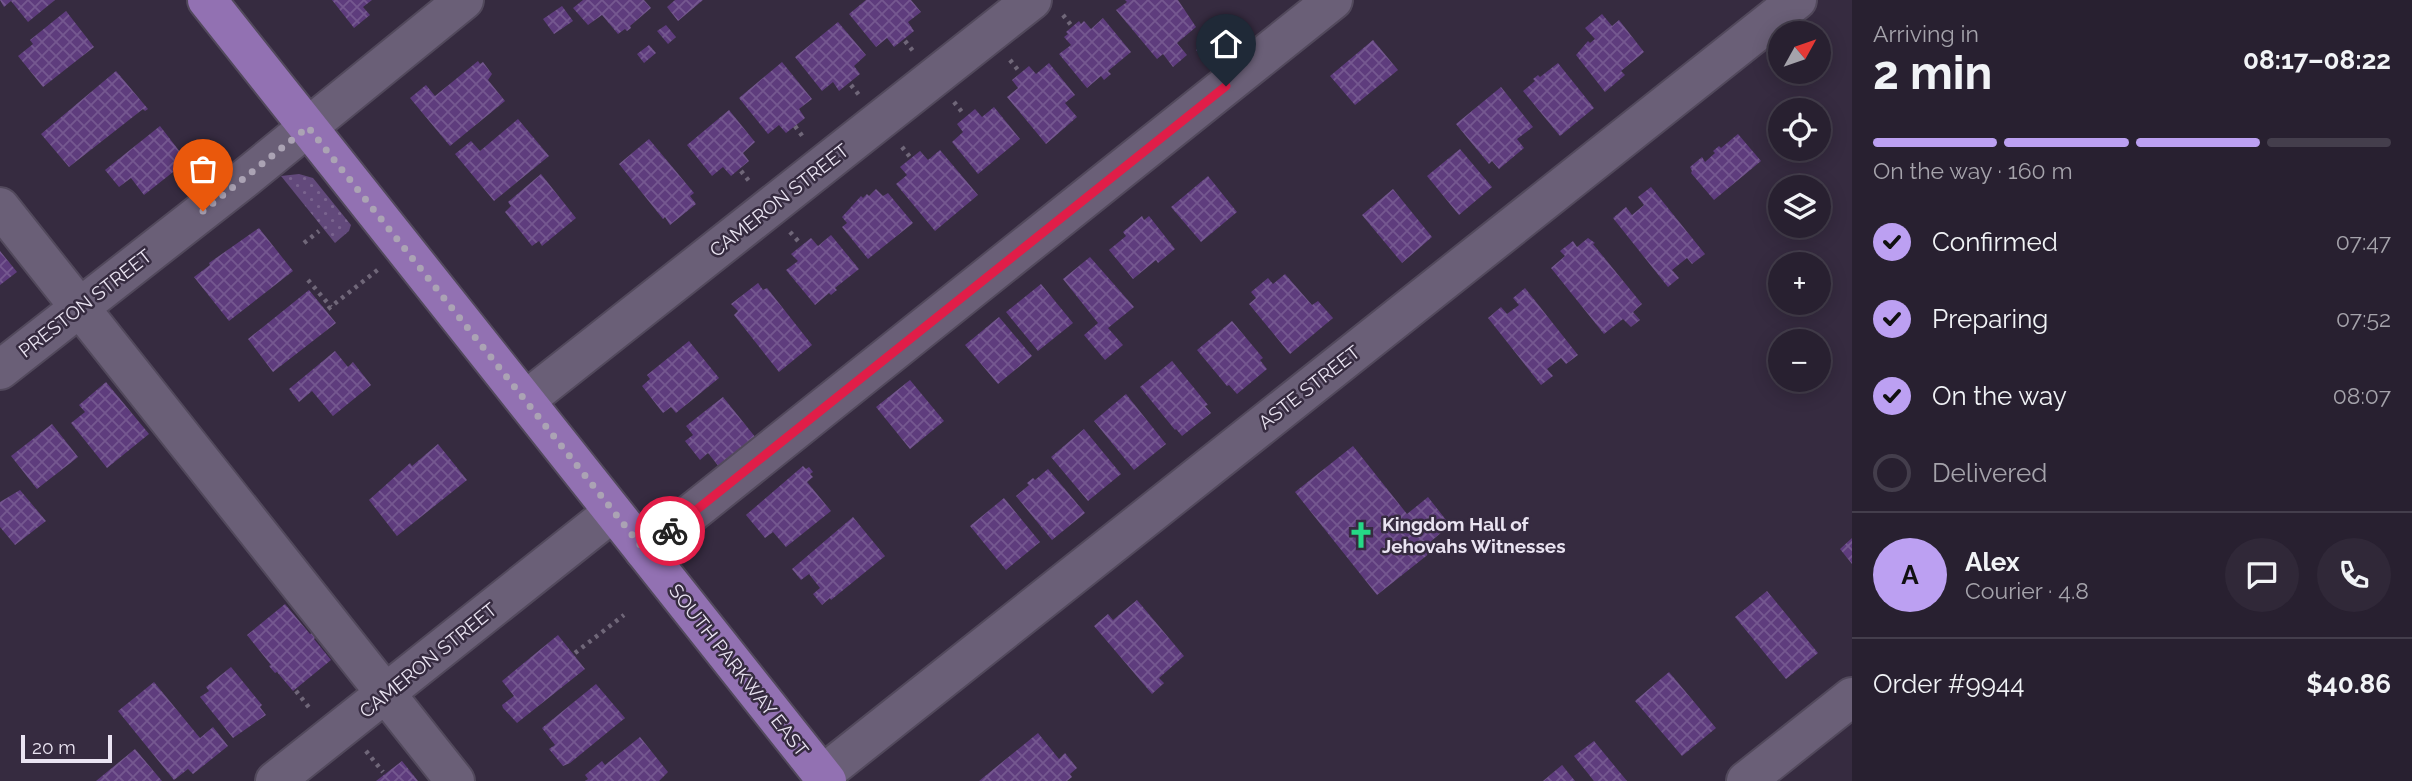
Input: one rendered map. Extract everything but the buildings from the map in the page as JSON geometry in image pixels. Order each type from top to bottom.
[{"type":"main road","name":"SOUTH PARKWAY EAST","points":[[206,0],[824,778]]},
{"type":"street","name":"PRESTON STREET","points":[[0,370],[464,0]]},
{"type":"street","name":"CAMERON STREET","points":[[526,400],[1032,0]]},
{"type":"street","points":[[645,551],[1333,0]]},
{"type":"street","name":"ASTE STREET","points":[[824,778],[1797,0]]},
{"type":"street","points":[[0,207],[455,781]]},
{"type":"street","name":"CAMERON STREET","points":[[275,781],[613,512]]},
{"type":"street","points":[[1746,781],[1852,697]]},
{"type":"path","points":[[304,243],[319,231]]},
{"type":"path","points":[[308,280],[329,308],[383,266]]},
{"type":"path","points":[[575,653],[624,615]]},
{"type":"path","points":[[296,691],[312,712]]},
{"type":"path","points":[[364,748],[383,772]]},
{"type":"shaded area","points":[[299,174],[313,178],[351,225],[349,231],[335,243],[281,176]]},
{"type":"way so far","points":[[203,211],[308,127],[645,551],[670,531]]},
{"type":"place","name":"Kingdom Hall of Jehovahs Witnesses","points":[[1361,535]]},
{"type":"route","points":[[670,531],[1226,86]]}]
